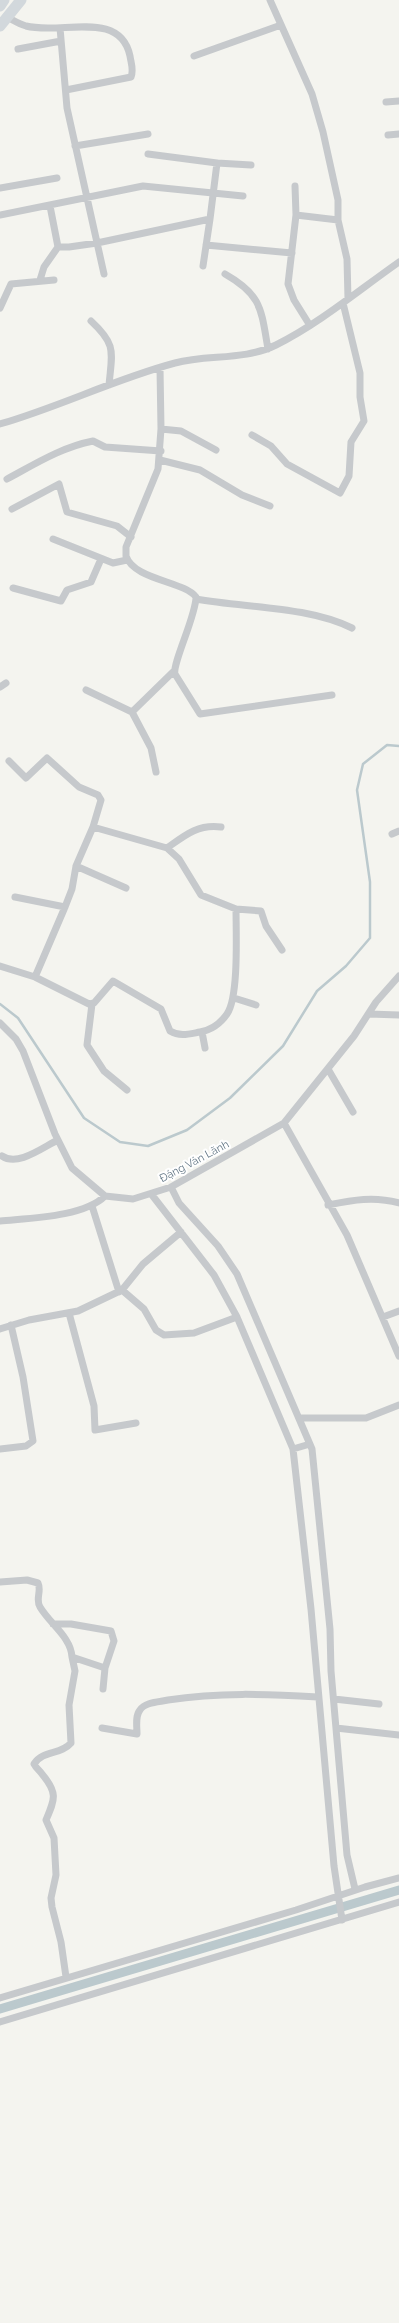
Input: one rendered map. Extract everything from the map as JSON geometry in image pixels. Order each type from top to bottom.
[{"type":"highway","points":[[0,6],[4,0]]},
{"type":"highway","points":[[0,26],[21,0]]},
{"type":"street","points":[[252,434],[271,446],[287,464],[340,493],[349,476],[351,442],[364,421],[360,397],[360,373],[346,301],[347,259],[338,220],[339,202],[323,132],[312,94],[270,0]]},
{"type":"street","points":[[7,17],[27,26],[107,28],[116,32],[122,37],[128,47],[133,73],[131,77],[126,80],[66,90]]},
{"type":"street","points":[[194,56],[282,25]]},
{"type":"street","points":[[60,28],[66,90],[75,146],[104,274]]},
{"type":"street","points":[[18,48],[61,41]]},
{"type":"street","points":[[386,102],[399,101]]},
{"type":"street","points":[[75,146],[148,134]]},
{"type":"street","points":[[388,135],[399,134]]},
{"type":"street","points":[[148,154],[217,163],[251,165]]},
{"type":"street","points":[[203,266],[217,163]]},
{"type":"street","points":[[0,188],[57,178]]},
{"type":"street","points":[[0,215],[143,186],[243,196]]},
{"type":"street","points":[[295,186],[296,215],[288,284],[294,300],[309,324]]},
{"type":"street","points":[[40,280],[44,267],[58,247],[50,206]]},
{"type":"street","points":[[296,215],[338,220]]},
{"type":"street","points":[[58,247],[97,243],[210,219]]},
{"type":"street","points":[[206,245],[292,253]]},
{"type":"street","points":[[0,424],[42,412],[109,385],[160,368],[186,361],[240,356],[268,348],[346,301],[399,262]]},
{"type":"street","points":[[225,274],[243,285],[255,298],[261,312],[268,348]]},
{"type":"street","points":[[0,308],[11,284],[40,280],[54,280]]},
{"type":"street","points":[[91,321],[104,334],[111,347],[109,385]]},
{"type":"street","points":[[127,560],[126,547],[155,478],[160,460],[160,368]]},
{"type":"street","points":[[161,429],[181,431],[216,450]]},
{"type":"street","points":[[8,479],[54,454],[93,440],[105,447],[160,451]]},
{"type":"street","points":[[160,460],[200,470],[242,495],[270,506]]},
{"type":"street","points":[[12,509],[59,484],[67,512],[117,526],[131,537]]},
{"type":"street","points":[[52,539],[114,563],[127,560],[147,574],[195,595],[196,599],[186,639],[174,671],[132,712]]},
{"type":"street","points":[[13,588],[61,601],[67,590],[91,582],[101,559]]},
{"type":"street","points":[[196,599],[233,606],[258,606],[315,616],[339,622],[352,628]]},
{"type":"street","points":[[174,671],[200,714],[332,695]]},
{"type":"street","points":[[86,690],[132,712],[151,748],[156,772]]},
{"type":"street","points":[[9,761],[26,778],[47,758],[79,787],[98,795],[101,805],[76,866],[72,889],[35,977]]},
{"type":"street","points":[[167,848],[196,828],[209,826],[221,827]]},
{"type":"street","points":[[93,827],[167,848],[179,859],[201,895],[236,909],[261,911],[266,926],[282,950]]},
{"type":"street","points":[[76,866],[126,888]]},
{"type":"street","points":[[15,897],[65,907]]},
{"type":"street","points":[[127,1090],[104,1072],[87,1045],[92,1004],[113,981],[161,1009],[170,1032],[177,1035],[202,1032],[215,1027],[228,1013],[234,998],[236,909]]},
{"type":"street","points":[[0,966],[35,977],[92,1004]]},
{"type":"street","name":"Đặng Văn Lãnh","points":[[105,1196],[133,1199],[152,1195],[171,1187],[284,1123],[328,1069],[399,976]]},
{"type":"street","points":[[234,998],[256,1005]]},
{"type":"street","points":[[369,1014],[399,1015]]},
{"type":"street","points":[[0,1023],[16,1039],[23,1052],[58,1140],[72,1168],[105,1196],[92,1206],[67,1212],[0,1221]]},
{"type":"street","points":[[202,1032],[205,1048]]},
{"type":"street","points":[[328,1069],[353,1112]]},
{"type":"street","points":[[284,1123],[328,1205],[347,1235],[399,1356]]},
{"type":"street","points":[[2,1156],[6,1159],[16,1160],[58,1140]]},
{"type":"street","points":[[171,1187],[179,1203],[218,1246],[237,1274],[310,1444],[317,1482],[330,1629],[336,1728],[348,1855],[355,1890]]},
{"type":"street","points":[[152,1195],[214,1275],[237,1317],[293,1449],[311,1609],[318,1697],[338,1897],[342,1911],[342,1920]]},
{"type":"street","points":[[328,1205],[363,1198],[385,1199],[399,1203]]},
{"type":"street","points":[[92,1206],[120,1291],[144,1309],[156,1330],[164,1335],[194,1333],[237,1317]]},
{"type":"street","points":[[0,1328],[69,1313],[88,1307],[120,1291],[144,1264],[181,1232]]},
{"type":"street","points":[[383,1317],[399,1311]]},
{"type":"street","points":[[69,1313],[94,1406],[95,1430],[136,1423]]},
{"type":"street","points":[[0,1449],[26,1446],[33,1441],[24,1384],[11,1325]]},
{"type":"street","points":[[300,1418],[366,1418],[399,1405]]},
{"type":"street","points":[[293,1449],[310,1444]]},
{"type":"street","points":[[0,1582],[27,1580],[38,1583],[40,1587],[38,1603],[68,1646],[75,1670],[69,1704],[71,1743],[65,1749],[48,1753],[34,1764],[51,1785],[54,1794],[54,1803],[46,1820],[54,1833],[56,1848],[56,1875],[52,1903],[61,1942],[66,1977]]},
{"type":"street","points":[[53,1624],[71,1624],[111,1631],[114,1641],[106,1668],[103,1689]]},
{"type":"street","points":[[72,1657],[106,1668]]},
{"type":"street","points":[[102,1728],[138,1734],[137,1717],[140,1709],[148,1704],[205,1694],[266,1694],[318,1697]]},
{"type":"street","points":[[334,1699],[379,1704]]},
{"type":"street","points":[[336,1728],[399,1735]]},
{"type":"street","points":[[0,1998],[399,1878]]},
{"type":"street","points":[[0,2022],[399,1902]]},
{"type":"waterway","points":[[0,1004],[18,1018],[84,1118],[120,1142],[148,1146],[187,1130],[230,1098],[283,1046],[317,991],[346,966],[370,938],[370,882],[357,790],[363,764],[387,745],[399,746]]},
{"type":"waterway","points":[[0,2009],[399,1890]]}]
